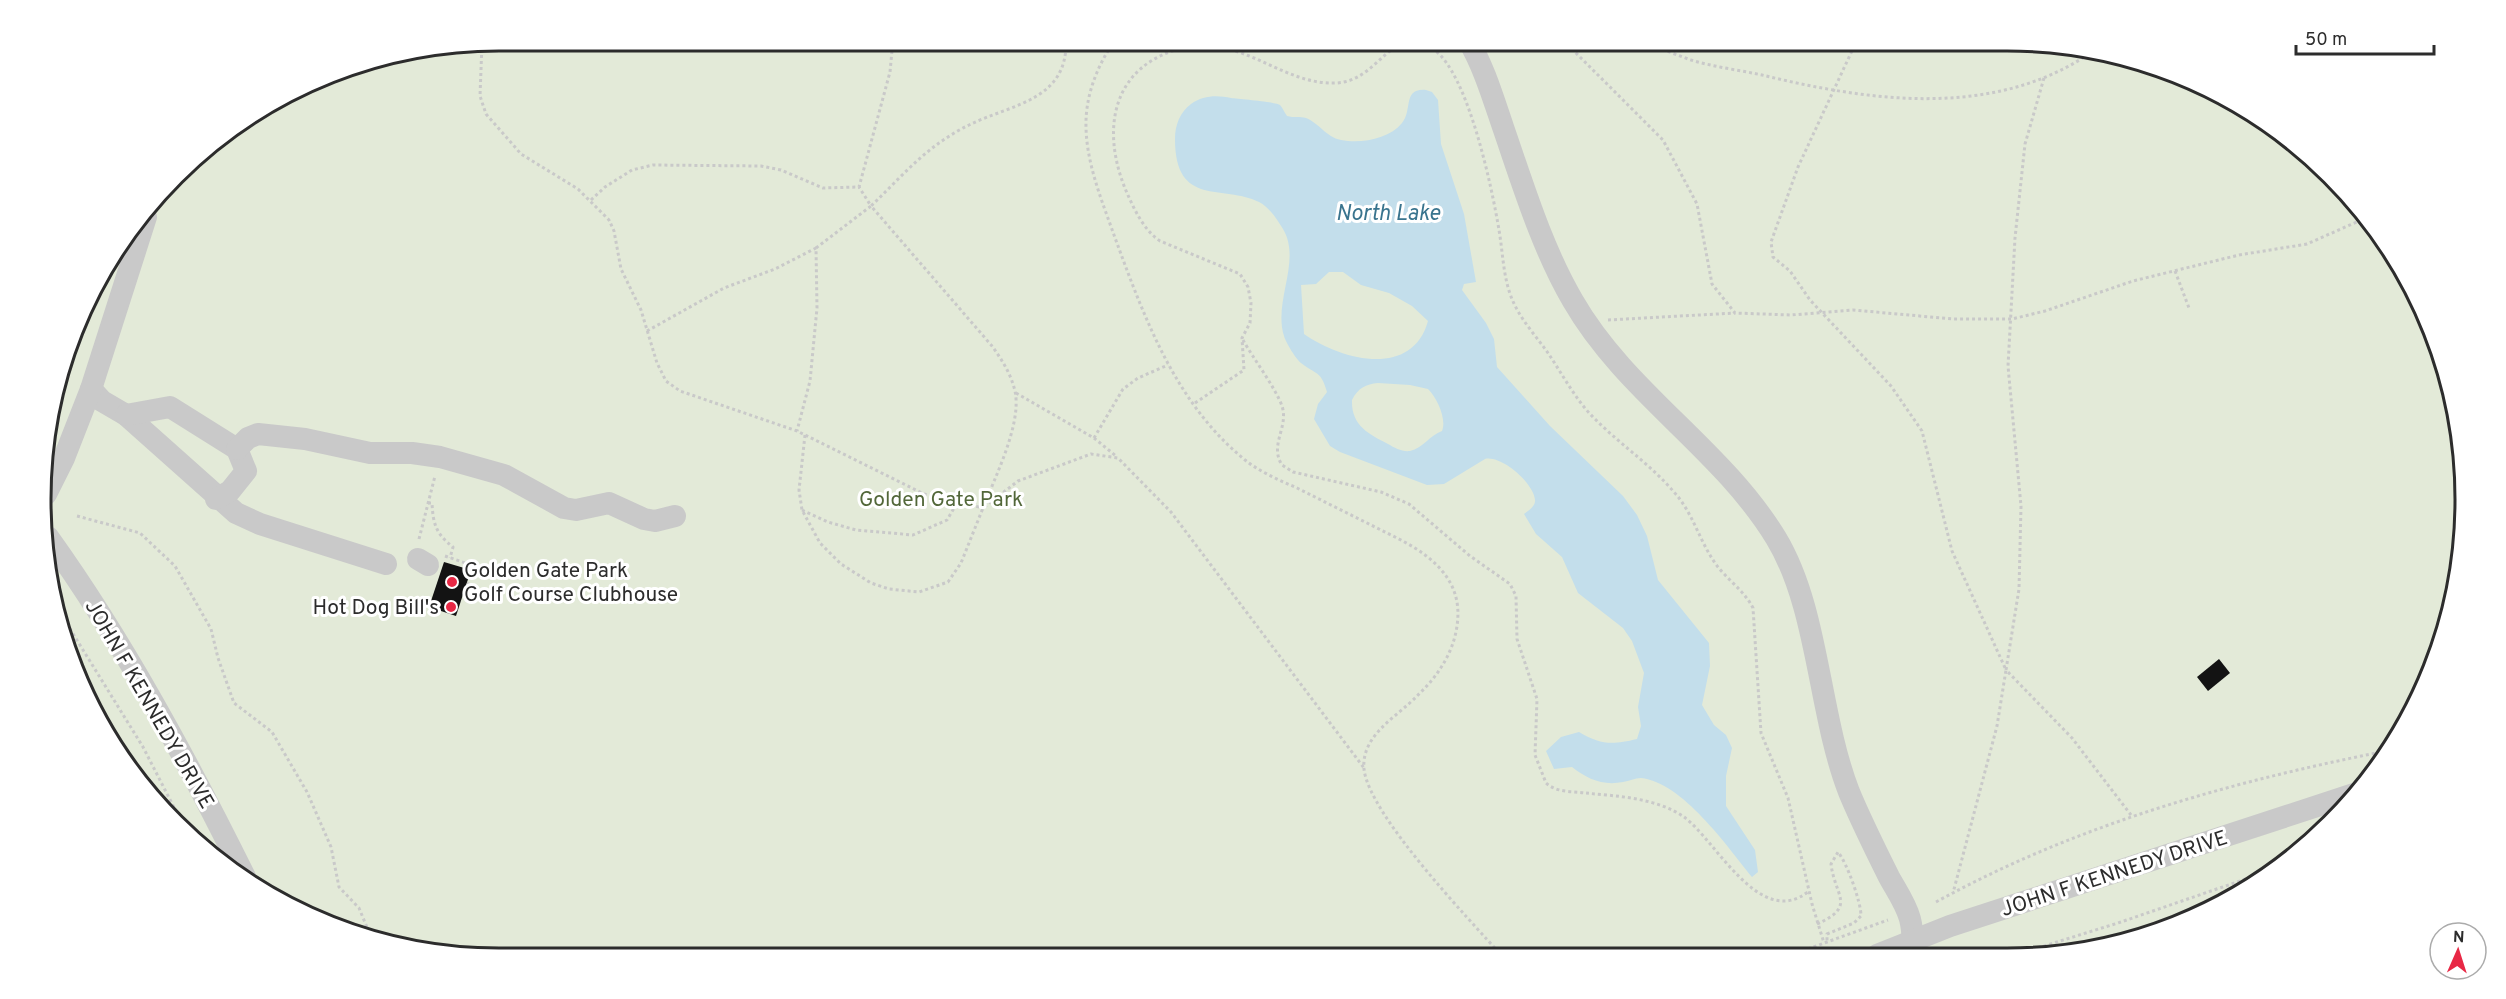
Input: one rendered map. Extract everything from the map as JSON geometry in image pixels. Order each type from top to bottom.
[{"type":"street","points":[[1474,51],[1481,65],[1549,250],[1565,286],[1586,322],[1636,384],[1755,507],[1786,556],[1801,595],[1829,728],[1843,776],[1869,837],[1908,913],[1913,948]]},
{"type":"street","points":[[52,483],[64,458],[91,388],[142,228]]},
{"type":"street","points":[[91,388],[102,401],[126,415],[216,498],[248,520],[386,564]]},
{"type":"street","points":[[126,415],[170,407],[237,449],[246,471],[230,491],[216,498]]},
{"type":"street","points":[[237,449],[248,438],[258,434],[305,439],[370,453],[430,456],[470,464],[504,475],[564,508],[576,510],[609,503],[644,519],[655,521],[675,516]]},
{"type":"street","name":"JOHN F KENNEDY DRIVE","points":[[54,545],[84,589],[138,677],[236,862]]},
{"type":"street","name":"JOHN F KENNEDY DRIVE","points":[[1913,948],[1950,926],[2341,798]]},
{"type":"path","points":[[805,435],[799,490],[802,510],[820,543],[841,564],[871,583],[889,589],[919,592],[948,582],[961,563],[1014,423],[1015,393],[1005,365],[992,345],[871,206],[859,187],[890,72],[892,51]]},
{"type":"path","points":[[647,331],[724,288],[775,269],[816,248],[871,206],[941,142],[972,124],[1028,101],[1050,86],[1064,68],[1065,51]]},
{"type":"path","points":[[1110,51],[1091,88],[1086,114],[1087,142],[1100,195],[1128,273],[1147,325],[1168,365],[1195,403],[1231,446],[1256,467],[1410,544],[1436,563],[1453,587],[1459,616],[1457,632],[1446,660],[1416,697],[1373,737],[1365,757],[1364,768],[1367,780],[1380,805],[1422,866],[1495,948]]},
{"type":"path","points":[[1174,51],[1157,58],[1136,73],[1123,92],[1115,112],[1112,135],[1119,172],[1133,205],[1149,232],[1178,250],[1233,270],[1244,279],[1250,294],[1251,313],[1242,338],[1244,370],[1195,403]]},
{"type":"path","points":[[1234,51],[1242,52],[1305,78],[1336,83],[1360,77],[1389,51]]},
{"type":"path","points":[[1435,51],[1448,65],[1462,92],[1490,185],[1507,285],[1516,309],[1595,419],[1660,477],[1683,502],[1711,558],[1749,599],[1753,608],[1761,733],[1788,798],[1817,924],[1826,942]]},
{"type":"path","points":[[1574,51],[1663,140],[1697,204],[1712,284],[1735,313]]},
{"type":"path","points":[[1669,51],[1692,60],[1833,91],[1918,101],[1989,94],[2044,78],[2082,58]]},
{"type":"path","points":[[1852,51],[1794,178],[1771,246],[1773,257],[1795,277],[1820,312],[1896,391],[1922,431],[1952,551],[2006,670],[2072,738],[2131,815]]},
{"type":"path","points":[[482,52],[480,96],[491,122],[521,154],[572,184],[591,200],[614,231],[621,269],[641,310],[657,363],[666,381],[680,391],[796,431],[924,494],[983,508],[1018,481],[1091,454],[1118,458]]},
{"type":"path","points":[[1953,893],[1997,726],[2019,589],[2021,518],[2008,383],[2015,238],[2025,144],[2044,78]]},
{"type":"path","points":[[591,200],[632,170],[653,165],[761,166],[781,170],[823,188],[859,187]]},
{"type":"path","points":[[1586,322],[1735,313],[1791,315],[1866,311],[1953,319],[2012,319],[2175,271],[2239,255],[2307,244],[2358,221]]},
{"type":"path","points":[[796,431],[810,381],[817,309],[816,248]]},
{"type":"path","points":[[2175,271],[2189,308]]},
{"type":"path","points":[[1242,338],[1282,406],[1283,422],[1277,445],[1282,465],[1293,472],[1381,492],[1409,504],[1470,556],[1510,584],[1516,596],[1519,648],[1537,699],[1535,754],[1539,770],[1546,783],[1557,790],[1623,797],[1674,811],[1690,822],[1734,874],[1763,894],[1787,902],[1798,899],[1809,891]]},
{"type":"path","points":[[1094,438],[1124,389],[1138,378],[1168,365]]},
{"type":"path","points":[[1015,393],[1094,438],[1118,458],[1171,512],[1364,768]]},
{"type":"path","points":[[435,474],[428,503],[425,557],[450,558],[474,567],[465,594]]},
{"type":"path","points":[[428,503],[432,503],[432,520],[438,536],[453,547],[450,558]]},
{"type":"path","points":[[802,510],[828,522],[855,530],[913,535],[947,520],[957,503]]},
{"type":"path","points":[[77,516],[140,533],[175,566],[211,629],[218,658],[234,703],[272,732],[307,792],[331,847],[339,887],[359,908],[367,928]]},
{"type":"path","points":[[70,629],[143,747],[175,809]]},
{"type":"path","points":[[1936,902],[2020,860],[2131,815],[2313,764],[2376,753]]},
{"type":"path","points":[[1817,924],[1836,915],[1841,906],[1831,864],[1838,852],[1844,861],[1861,905],[1861,916],[1854,923],[1827,934],[1826,942]]},
{"type":"path","points":[[2043,946],[2241,881]]},
{"type":"path","points":[[1810,948],[1888,920]]},
{"type":"green space","name":"Golden Gate Park","points":[[2006,51],[2065,55],[2123,66],[2205,97],[2231,111],[2280,144],[2324,182],[2344,204],[2395,275],[2409,301],[2431,355],[2440,383],[2451,441],[2454,470],[2454,529],[2440,616],[2421,671],[2395,724],[2344,795],[2302,837],[2256,872],[2205,902],[2123,933],[2065,944],[2006,948],[500,948],[441,944],[383,933],[301,902],[250,872],[226,855],[182,817],[144,773],[111,724],[97,698],[66,616],[52,529],[52,470],[66,383],[97,301],[111,275],[144,226],[182,182],[226,144],[275,111],[301,97],[383,66],[470,52]]},
{"type":"water","name":"North Lake","points":[[1419,90],[1432,92],[1438,100],[1441,144],[1464,214],[1476,282],[1464,284],[1462,290],[1486,323],[1494,339],[1497,367],[1550,426],[1623,496],[1637,515],[1647,536],[1658,580],[1709,643],[1710,666],[1702,705],[1714,725],[1726,735],[1732,748],[1726,776],[1726,806],[1755,850],[1758,872],[1752,877],[1717,833],[1688,803],[1657,782],[1636,778],[1609,783],[1589,778],[1572,767],[1554,769],[1546,751],[1561,737],[1579,732],[1607,743],[1637,739],[1641,726],[1638,707],[1644,673],[1632,641],[1623,628],[1578,593],[1562,557],[1536,534],[1524,514],[1534,504],[1533,493],[1523,479],[1508,466],[1499,461],[1485,459],[1444,484],[1427,485],[1340,452],[1330,446],[1314,419],[1318,404],[1327,392],[1323,380],[1299,361],[1284,336],[1282,309],[1290,254],[1283,229],[1269,210],[1259,202],[1245,197],[1204,190],[1192,185],[1183,175],[1177,161],[1175,139],[1179,119],[1191,104],[1206,97],[1221,96],[1277,104],[1287,116],[1306,118],[1336,138],[1366,141],[1390,133],[1402,123],[1411,96]],"holes":[[[1329,272],[1343,272],[1361,285],[1389,293],[1412,306],[1428,321],[1420,339],[1407,351],[1391,357],[1374,359],[1355,357],[1337,351],[1304,334],[1301,285],[1316,284]],[[1378,383],[1410,385],[1428,389],[1440,409],[1443,421],[1442,431],[1419,447],[1407,451],[1396,448],[1362,428],[1354,416],[1352,400],[1363,387]]]},
{"type":"building","name":"Golden Gate Park Golf Course Clubhouse","points":[[444,562],[471,570],[456,616],[429,607]]},
{"type":"building","points":[[2219,659],[2230,673],[2208,691],[2197,677]]},
{"type":"place","name":"Golden Gate Park Golf Course Clubhouse","points":[[452,582]]},
{"type":"place","name":"Hot Dog Bill's","points":[[451,607]]}]
